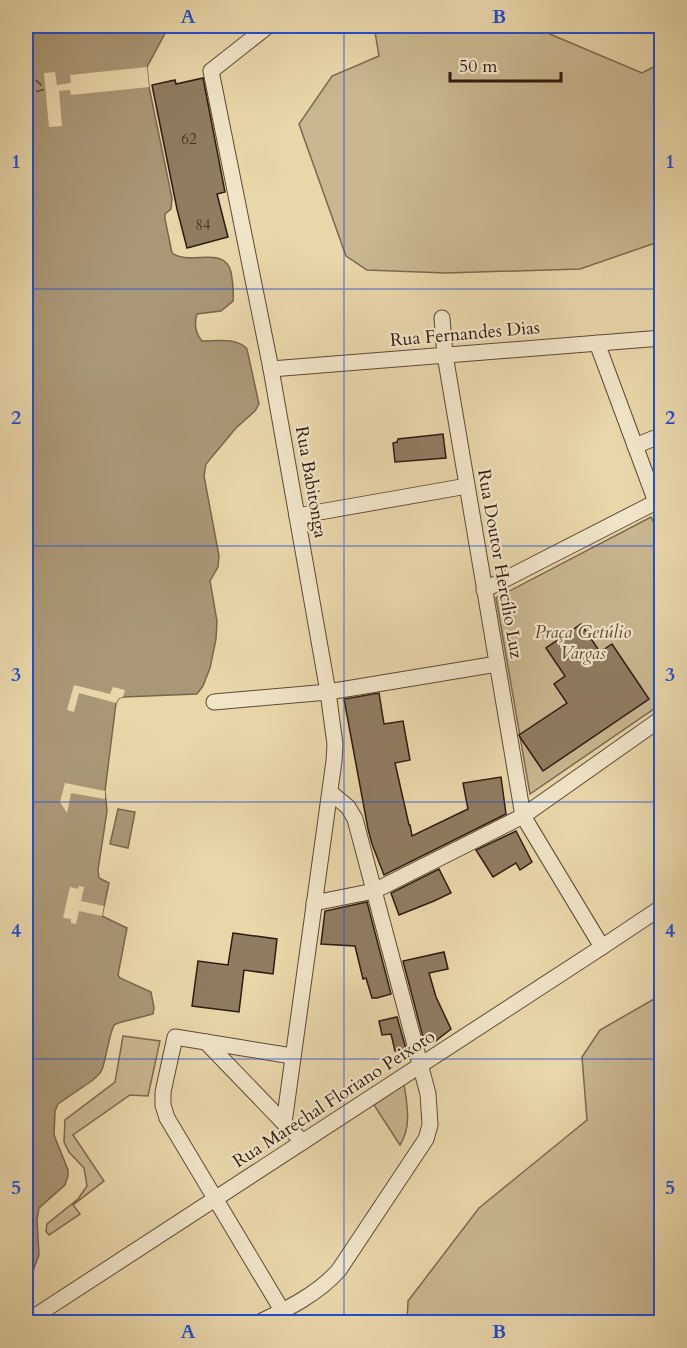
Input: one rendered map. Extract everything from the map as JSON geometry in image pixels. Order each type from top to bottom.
[{"type":"street","name":"Rua Babitonga","points":[[268,26],[211,71],[271,369],[328,692],[335,744],[331,793],[284,1123]]},
{"type":"street","name":"Rua Doutor Hercílio Luz","points":[[442,318],[445,355],[523,816]]},
{"type":"street","name":"Rua Fernandes Dias","points":[[271,369],[662,338]]},
{"type":"street","points":[[484,590],[659,507],[597,343]]},
{"type":"street","points":[[635,446],[662,435]]},
{"type":"street","points":[[297,516],[467,486]]},
{"type":"street","points":[[214,702],[328,692],[497,664]]},
{"type":"street","points":[[314,903],[374,891],[523,816],[662,718]]},
{"type":"street","points":[[260,1323],[286,1317],[339,1270],[426,1139],[430,1125],[430,1109],[421,1065],[355,819],[348,807],[331,793]]},
{"type":"street","points":[[523,816],[602,947]]},
{"type":"street","name":"Rua Marechal Floriano Peixoto","points":[[26,1323],[662,907]]},
{"type":"street","points":[[286,1317],[167,1118],[163,1105],[176,1037],[292,1056]]},
{"type":"street","points":[[206,1042],[303,1142]]},
{"type":"green space","points":[[374,26],[533,26],[642,73],[661,63],[661,241],[580,269],[446,273],[367,270],[346,256],[299,124],[332,76],[379,56]]},
{"type":"green space","name":"Praça Getúlio Vargas","points":[[651,517],[661,536],[661,704],[530,794],[496,598]]},
{"type":"green space","points":[[661,995],[661,1322],[407,1322],[408,1301],[479,1208],[587,1120],[582,1057],[600,1030]]},
{"type":"green space","points":[[123,1036],[160,1041],[148,1096],[130,1095],[73,1135],[104,1181],[73,1205],[80,1214],[49,1235],[46,1231],[47,1224],[78,1199],[87,1186],[84,1168],[69,1152],[64,1142],[65,1120],[115,1082]]},
{"type":"green space","points":[[404,1084],[407,1123],[400,1145],[374,1105]]},
{"type":"shaded area","points":[[26,26],[169,26],[147,67],[172,198],[171,209],[165,214],[165,219],[172,253],[188,258],[221,259],[227,264],[231,272],[233,301],[221,311],[197,314],[196,329],[202,341],[232,341],[247,349],[259,404],[206,464],[204,476],[219,556],[218,567],[210,581],[217,621],[216,639],[210,668],[203,686],[197,694],[123,697],[119,698],[116,703],[105,791],[107,811],[98,870],[99,878],[109,883],[102,916],[127,928],[118,975],[151,992],[154,1008],[153,1014],[114,1025],[100,1073],[58,1104],[55,1111],[54,1135],[68,1170],[68,1176],[65,1185],[39,1208],[37,1220],[39,1255],[26,1289]]},
{"type":"shaded area","points":[[118,809],[135,812],[128,848],[110,844]]},
{"type":"pier","points":[[147,67],[149,87],[71,95],[70,90],[59,91],[62,126],[49,127],[44,73],[55,72],[57,85],[71,83],[70,75]]},
{"type":"pier","points":[[74,685],[110,694],[113,687],[125,690],[123,697],[119,698],[116,703],[79,693],[74,712],[67,710]]},
{"type":"pier","points":[[65,783],[105,791],[105,799],[71,793],[67,813],[60,802]]},
{"type":"pier","points":[[79,886],[84,887],[81,901],[104,906],[102,916],[79,911],[76,924],[71,923],[71,919],[63,918],[70,887],[78,889]]},
{"type":"building","points":[[203,78],[225,192],[217,194],[228,237],[187,248],[152,85],[175,80],[176,84]]},
{"type":"building","points":[[443,434],[446,458],[395,462],[393,443],[398,439]]},
{"type":"building","points":[[581,624],[600,652],[612,644],[649,699],[543,771],[519,735],[567,703],[554,684],[565,676],[546,648]]},
{"type":"building","points":[[379,693],[384,724],[403,721],[410,760],[395,763],[412,836],[468,809],[463,783],[501,777],[506,814],[384,875],[368,829],[344,699]]},
{"type":"building","points":[[516,831],[532,862],[520,870],[516,863],[493,877],[476,850]]},
{"type":"building","points":[[439,869],[451,893],[399,915],[391,893]]},
{"type":"building","points":[[367,902],[391,994],[377,998],[372,998],[366,978],[363,979],[355,946],[321,944],[325,911]]},
{"type":"building","points":[[233,933],[277,939],[273,974],[244,970],[239,1012],[192,1006],[198,961],[228,965]]},
{"type":"building","points":[[444,952],[448,969],[429,973],[436,997],[451,1029],[433,1043],[424,1041],[403,961]]},
{"type":"building","points":[[397,1017],[406,1049],[395,1051],[391,1034],[382,1035],[379,1021]]},
{"type":"ferry route","points":[[26,70],[45,89],[26,95]]}]
